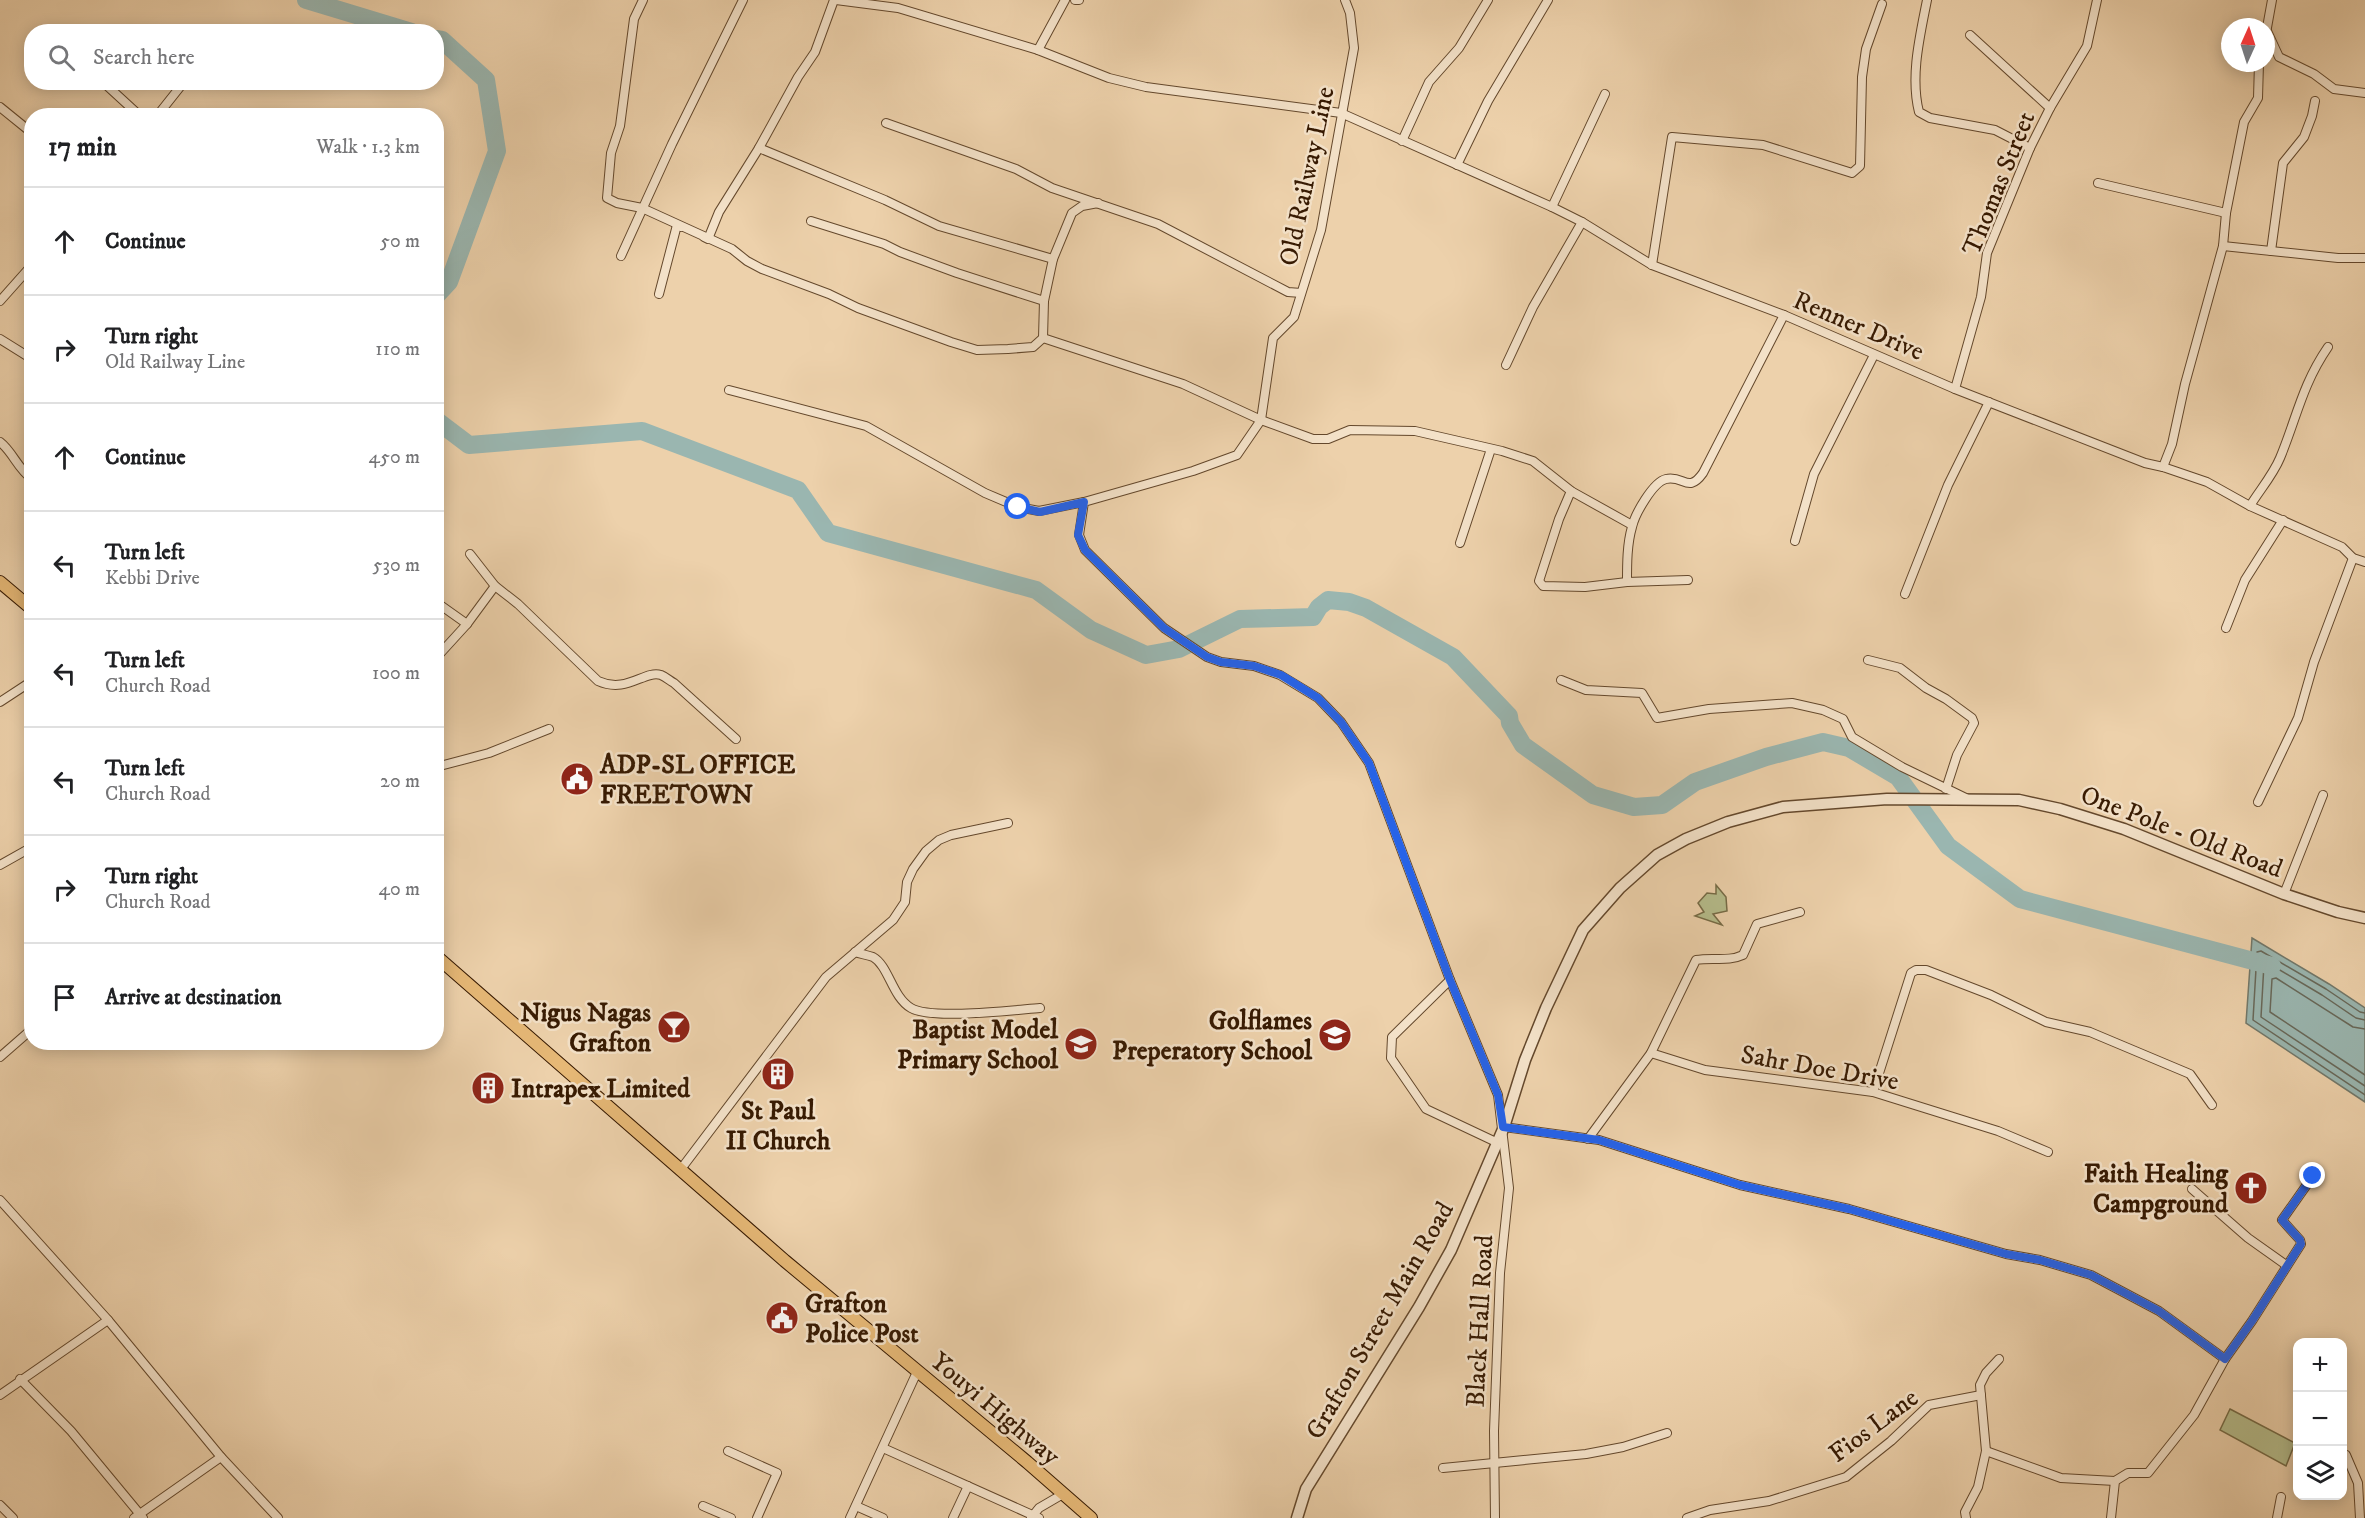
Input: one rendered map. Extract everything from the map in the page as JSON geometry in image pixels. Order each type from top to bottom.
[{"type":"main road","points":[[0,582],[24,602]]},
{"type":"main road","name":"Youyi Highway","points":[[444,963],[917,1372],[1091,1518]]},
{"type":"street","points":[[644,0],[634,19],[620,126],[611,153],[607,198],[642,208],[732,249],[762,269],[876,315],[977,350],[1033,347],[1043,338],[1044,301],[1053,260],[1072,213],[1082,206],[1098,203]]},
{"type":"street","points":[[621,256],[743,0]]},
{"type":"street","points":[[708,239],[720,212],[798,77],[815,52],[835,0]]},
{"type":"street","name":"Renner Drive","points":[[835,0],[898,8],[1038,50],[1109,78],[1146,87],[1341,113],[1552,207],[1582,222],[1652,265],[1784,315],[1955,389],[2145,463],[2207,482],[2250,506],[2342,547],[2353,558],[2365,562]]},
{"type":"street","points":[[1038,50],[1065,0]]},
{"type":"street","name":"Old Railway Line","points":[[729,390],[866,426],[985,493],[1018,507],[1040,512],[1193,471],[1237,455],[1261,420],[1273,338],[1294,317],[1321,230],[1354,48],[1350,13],[1345,0]]},
{"type":"street","points":[[1402,141],[1429,82],[1459,48],[1488,0]]},
{"type":"street","points":[[1457,165],[1488,101],[1548,0]]},
{"type":"street","points":[[1928,0],[1917,48],[1916,98],[1919,112],[1930,118],[1995,130],[2030,148]]},
{"type":"street","name":"Thomas Street","points":[[1955,389],[1982,297],[1987,253],[2030,148],[2050,108],[2087,46],[2097,0]]},
{"type":"street","points":[[2269,18],[2272,0]]},
{"type":"street","points":[[1652,265],[1672,137],[1763,145],[1852,173],[1860,166],[1862,77],[1866,49],[1882,4]]},
{"type":"street","points":[[1970,35],[2050,108]]},
{"type":"street","points":[[2275,51],[2278,57],[2314,74],[2334,89],[2365,93]]},
{"type":"street","points":[[2163,467],[2172,444],[2185,384],[2223,246],[2226,213],[2244,122],[2258,98],[2259,72]]},
{"type":"street","points":[[112,90],[131,108]]},
{"type":"street","points":[[163,108],[178,90]]},
{"type":"street","points":[[1552,207],[1605,94]]},
{"type":"street","points":[[2271,251],[2283,163],[2304,136],[2315,101]]},
{"type":"street","points":[[0,107],[24,126]]},
{"type":"street","points":[[886,123],[1016,169],[1052,188],[1158,224],[1288,292],[1301,293]]},
{"type":"street","points":[[759,148],[885,200],[939,226],[1053,260]]},
{"type":"street","points":[[2097,183],[2226,213]]},
{"type":"street","points":[[810,221],[1044,301]]},
{"type":"street","points":[[1506,365],[1533,307],[1582,222]]},
{"type":"street","points":[[659,294],[677,225]]},
{"type":"street","points":[[2223,246],[2338,258],[2365,258]]},
{"type":"street","points":[[0,301],[24,273]]},
{"type":"street","points":[[1627,582],[1632,525],[1653,488],[1668,478],[1689,484],[1697,482],[1784,315]]},
{"type":"street","points":[[1043,338],[1183,384],[1261,420],[1313,439],[1328,439],[1350,430],[1415,432],[1491,448],[1533,461],[1571,491],[1632,525]]},
{"type":"street","points":[[0,339],[24,354]]},
{"type":"street","points":[[2250,506],[2279,461],[2301,397],[2328,347]]},
{"type":"street","points":[[1795,542],[1814,474],[1874,355]]},
{"type":"street","points":[[1905,594],[1948,485],[1989,402]]},
{"type":"street","points":[[0,442],[7,448],[24,473]]},
{"type":"street","points":[[1460,543],[1491,448]]},
{"type":"street","points":[[1571,491],[1559,519],[1539,581],[1541,584],[1585,587],[1627,582],[1688,580]]},
{"type":"street","name":"Black Hall Road","points":[[1084,502],[1078,535],[1085,550],[1164,628],[1207,657],[1221,662],[1254,666],[1281,675],[1318,698],[1341,722],[1369,763],[1450,980],[1498,1095],[1509,1188],[1500,1273],[1494,1464],[1495,1518]]},
{"type":"street","points":[[2226,628],[2245,580],[2283,520]]},
{"type":"street","points":[[470,554],[495,586],[518,604],[598,681],[608,686],[627,685],[654,674],[663,676],[674,683],[736,739]]},
{"type":"street","points":[[2258,802],[2298,718],[2314,662],[2353,558]]},
{"type":"street","points":[[444,649],[467,624],[495,586]]},
{"type":"street","points":[[444,608],[467,624]]},
{"type":"street","points":[[1561,680],[1586,690],[1642,693],[1657,718],[1709,709],[1792,703],[1822,710],[1843,719],[1852,737],[1946,794],[1957,755],[1974,723],[1972,718],[1900,668],[1868,660]]},
{"type":"street","points":[[0,702],[24,686]]},
{"type":"street","points":[[444,765],[489,753],[549,729]]},
{"type":"street","name":"One Pole - Old Road","points":[[1887,799],[1946,794],[1968,799],[2019,800],[2060,809],[2124,829],[2284,894],[2338,912],[2365,918]]},
{"type":"street","points":[[2284,894],[2324,795]]},
{"type":"street","name":"Grafton Street Main Road","points":[[1297,1518],[1306,1489],[1419,1307],[1451,1250],[1503,1127],[1534,1039],[1583,930],[1620,888],[1650,862],[1686,839],[1728,822],[1783,807],[1887,799]]},
{"type":"street","points":[[681,1169],[826,977],[878,935],[902,909],[907,882],[913,869],[933,846],[951,835],[1008,823]]},
{"type":"street","points":[[2,862],[24,851]]},
{"type":"street","points":[[1588,1139],[1651,1053],[1696,960],[1738,958],[1743,955],[1757,924],[1800,912]]},
{"type":"street","points":[[855,952],[878,961],[898,996],[912,1009],[926,1013],[975,1014],[1040,1008]]},
{"type":"street","points":[[1873,1092],[1911,973],[1916,970],[1926,970],[1991,995],[2046,1022],[2090,1032],[2190,1074],[2212,1105]]},
{"type":"street","points":[[1450,980],[1392,1037],[1391,1058],[1426,1109],[1496,1142]]},
{"type":"street","points":[[0,1057],[24,1036]]},
{"type":"street","name":"Sahr Doe Drive","points":[[1651,1053],[1705,1070],[1873,1092],[1998,1131],[2048,1152]]},
{"type":"street","points":[[1503,1127],[1599,1140],[1740,1185],[1849,1209],[2006,1254],[2040,1260],[2091,1275],[2159,1311],[2225,1359]]},
{"type":"street","points":[[1986,1451],[2061,1478],[2115,1481],[2128,1473],[2148,1473],[2194,1415],[2225,1359],[2301,1244],[2282,1218],[2313,1176]]},
{"type":"street","points":[[2192,1189],[2248,1238],[2286,1265]]},
{"type":"street","points":[[0,1200],[108,1320],[220,1457],[278,1518]]},
{"type":"street","points":[[0,1395],[108,1320]]},
{"type":"street","points":[[1966,1518],[1965,1512],[1978,1487],[1986,1451],[1980,1385],[1986,1373],[1999,1359]]},
{"type":"street","points":[[850,1518],[917,1372]]},
{"type":"street","points":[[20,1379],[71,1431],[139,1516],[220,1457]]},
{"type":"street","name":"Fios Lane","points":[[1687,1518],[1710,1510],[1769,1501],[1846,1478],[1891,1441],[1929,1405],[1981,1395]]},
{"type":"street","points":[[1443,1468],[1586,1454],[1623,1447],[1667,1433]]},
{"type":"street","points":[[883,1448],[1034,1517],[1039,1508],[1063,1494]]},
{"type":"street","points":[[728,1451],[777,1473],[757,1518]]},
{"type":"street","points":[[2347,1457],[2358,1483],[2360,1518]]},
{"type":"street","points":[[2111,1518],[2115,1481]]},
{"type":"street","points":[[953,1518],[968,1486]]},
{"type":"street","points":[[2277,1518],[2281,1497]]},
{"type":"street","points":[[0,1505],[13,1518]]},
{"type":"street","points":[[703,1506],[731,1518]]},
{"type":"street","points":[[856,1506],[883,1518]]},
{"type":"green space","points":[[1716,885],[1726,897],[1727,911],[1713,914],[1722,925],[1695,916],[1704,912],[1698,903],[1707,893],[1716,894]]},
{"type":"green space","points":[[2230,1409],[2293,1442],[2293,1448],[2286,1466],[2220,1430]]},
{"type":"water","points":[[2252,938],[2365,1008],[2365,1102],[2246,1023]]},
{"type":"waterway","points":[[306,0],[386,24]]},
{"type":"waterway","points":[[444,42],[486,80],[497,151],[449,282],[444,287]]},
{"type":"waterway","points":[[444,426],[469,445],[642,431],[798,490],[828,533],[1036,590],[1091,630],[1146,655],[1179,649],[1240,619],[1313,617],[1319,607],[1328,600],[1349,602],[1366,608],[1453,657],[1509,716],[1510,723],[1523,745],[1593,795],[1634,807],[1662,805],[1695,782],[1766,757],[1823,742],[1849,748],[1898,777],[1948,846],[2020,899],[2272,966]]},
{"type":"place","name":"ADP-SL OFFICE FREETOWN","points":[[577,779]]},
{"type":"place","name":"Nigus Nagas Grafton","points":[[674,1027]]},
{"type":"place","name":"Golflames Preperatory School","points":[[1335,1035]]},
{"type":"place","name":"Baptist Model Primary School","points":[[1081,1044]]},
{"type":"place","name":"St Paul II Church","points":[[778,1074]]},
{"type":"place","name":"Intrapex Limited","points":[[488,1088]]},
{"type":"place","name":"Faith Healing Campground","points":[[2251,1188]]},
{"type":"place","name":"Grafton Police Post","points":[[782,1318]]},
{"type":"route","points":[[1018,507],[1040,512],[1084,502],[1078,535],[1085,550],[1164,628],[1207,657],[1221,662],[1254,666],[1281,675],[1318,698],[1341,722],[1369,763],[1450,980],[1498,1095],[1503,1127],[1599,1140],[1740,1185],[1785,1197],[1849,1209],[1930,1230],[2006,1254],[2040,1260],[2091,1275],[2159,1311],[2225,1359],[2301,1244],[2282,1218],[2313,1176]]}]
